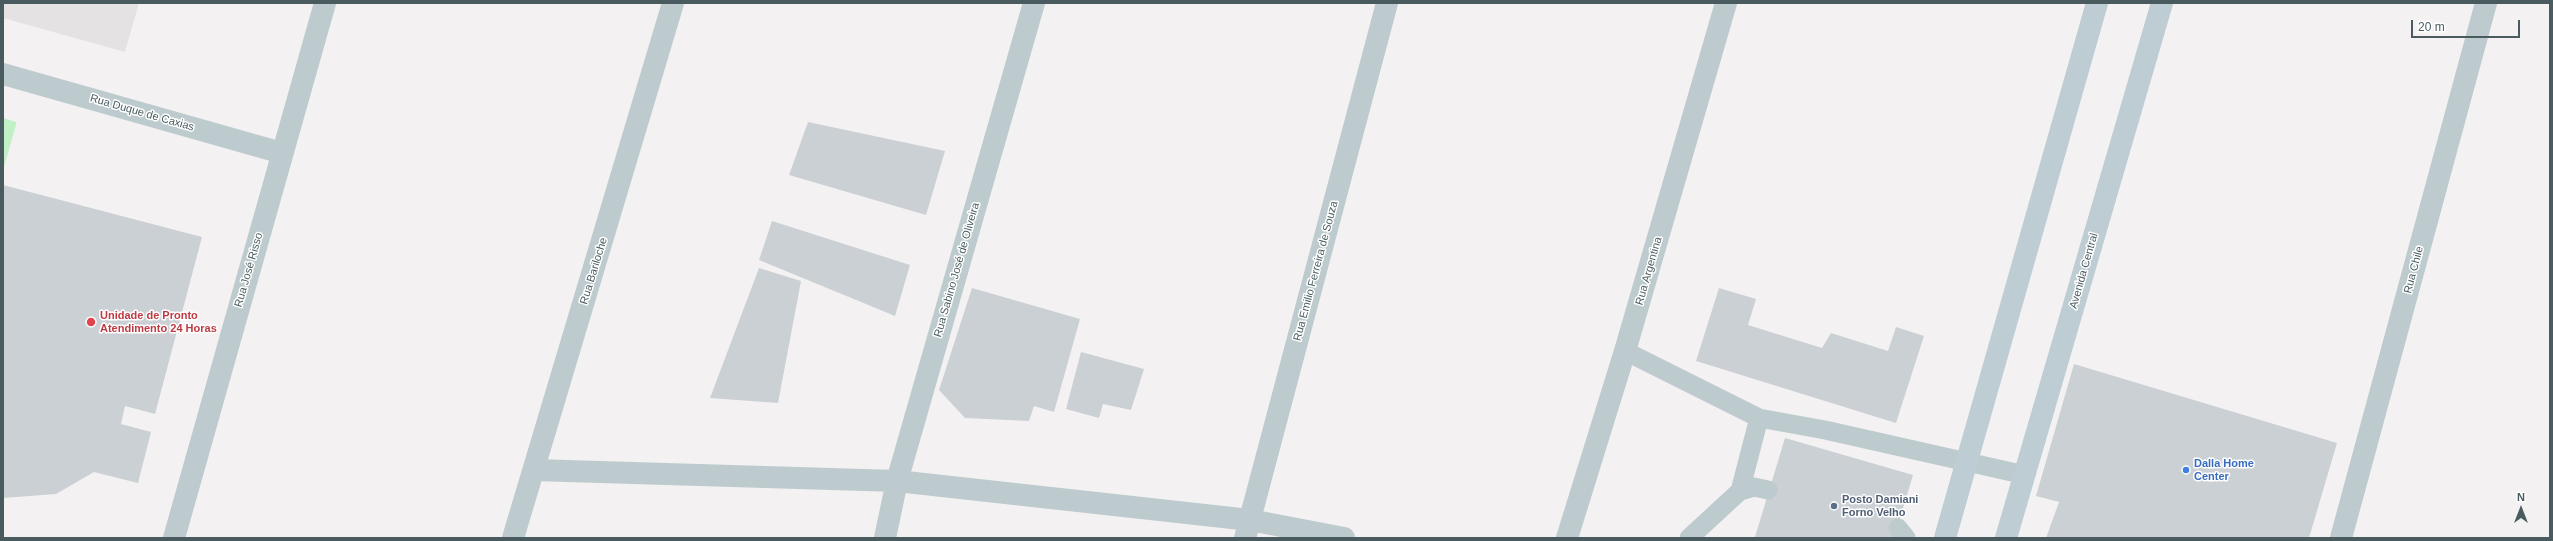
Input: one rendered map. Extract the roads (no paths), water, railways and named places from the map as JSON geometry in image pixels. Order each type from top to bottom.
[{"type":"street","name":"Rua José Risso","points":[[174,538],[325,3]]},
{"type":"street","name":"Rua Bariloche","points":[[513,538],[673,3]]},
{"type":"street","name":"Rua Sabino José de Oliveira","points":[[885,538],[897,481],[1034,3]]},
{"type":"street","name":"Rua Emilio Ferreira de Souza","points":[[1248,529],[1387,3]]},
{"type":"street","name":"Rua Argentina","points":[[1568,538],[1625,351],[1726,3]]},
{"type":"street","points":[[1945,538],[2097,3]]},
{"type":"street","name":"Avenida Central","points":[[2006,538],[2162,3]]},
{"type":"street","name":"Rua Chile","points":[[2341,538],[2486,3]]},
{"type":"street","name":"Rua Duque de Caxias","points":[[3,74],[282,153]]},
{"type":"street","points":[[534,470],[897,481],[1248,529],[1344,538]]},
{"type":"lane","points":[[1625,351],[1759,418],[1818,429],[2024,475]]},
{"type":"lane","points":[[1740,491],[1759,418]]},
{"type":"lane","points":[[1688,538],[1740,491],[1754,487],[1768,490]]},
{"type":"place","name":"Unidade de Pronto Atendimento 24 Horas","points":[[91,322]]},
{"type":"place","name":"Dalla Home Center","points":[[2186,470]]},
{"type":"place","name":"Posto Damiani Forno Velho","points":[[1834,506]]}]
